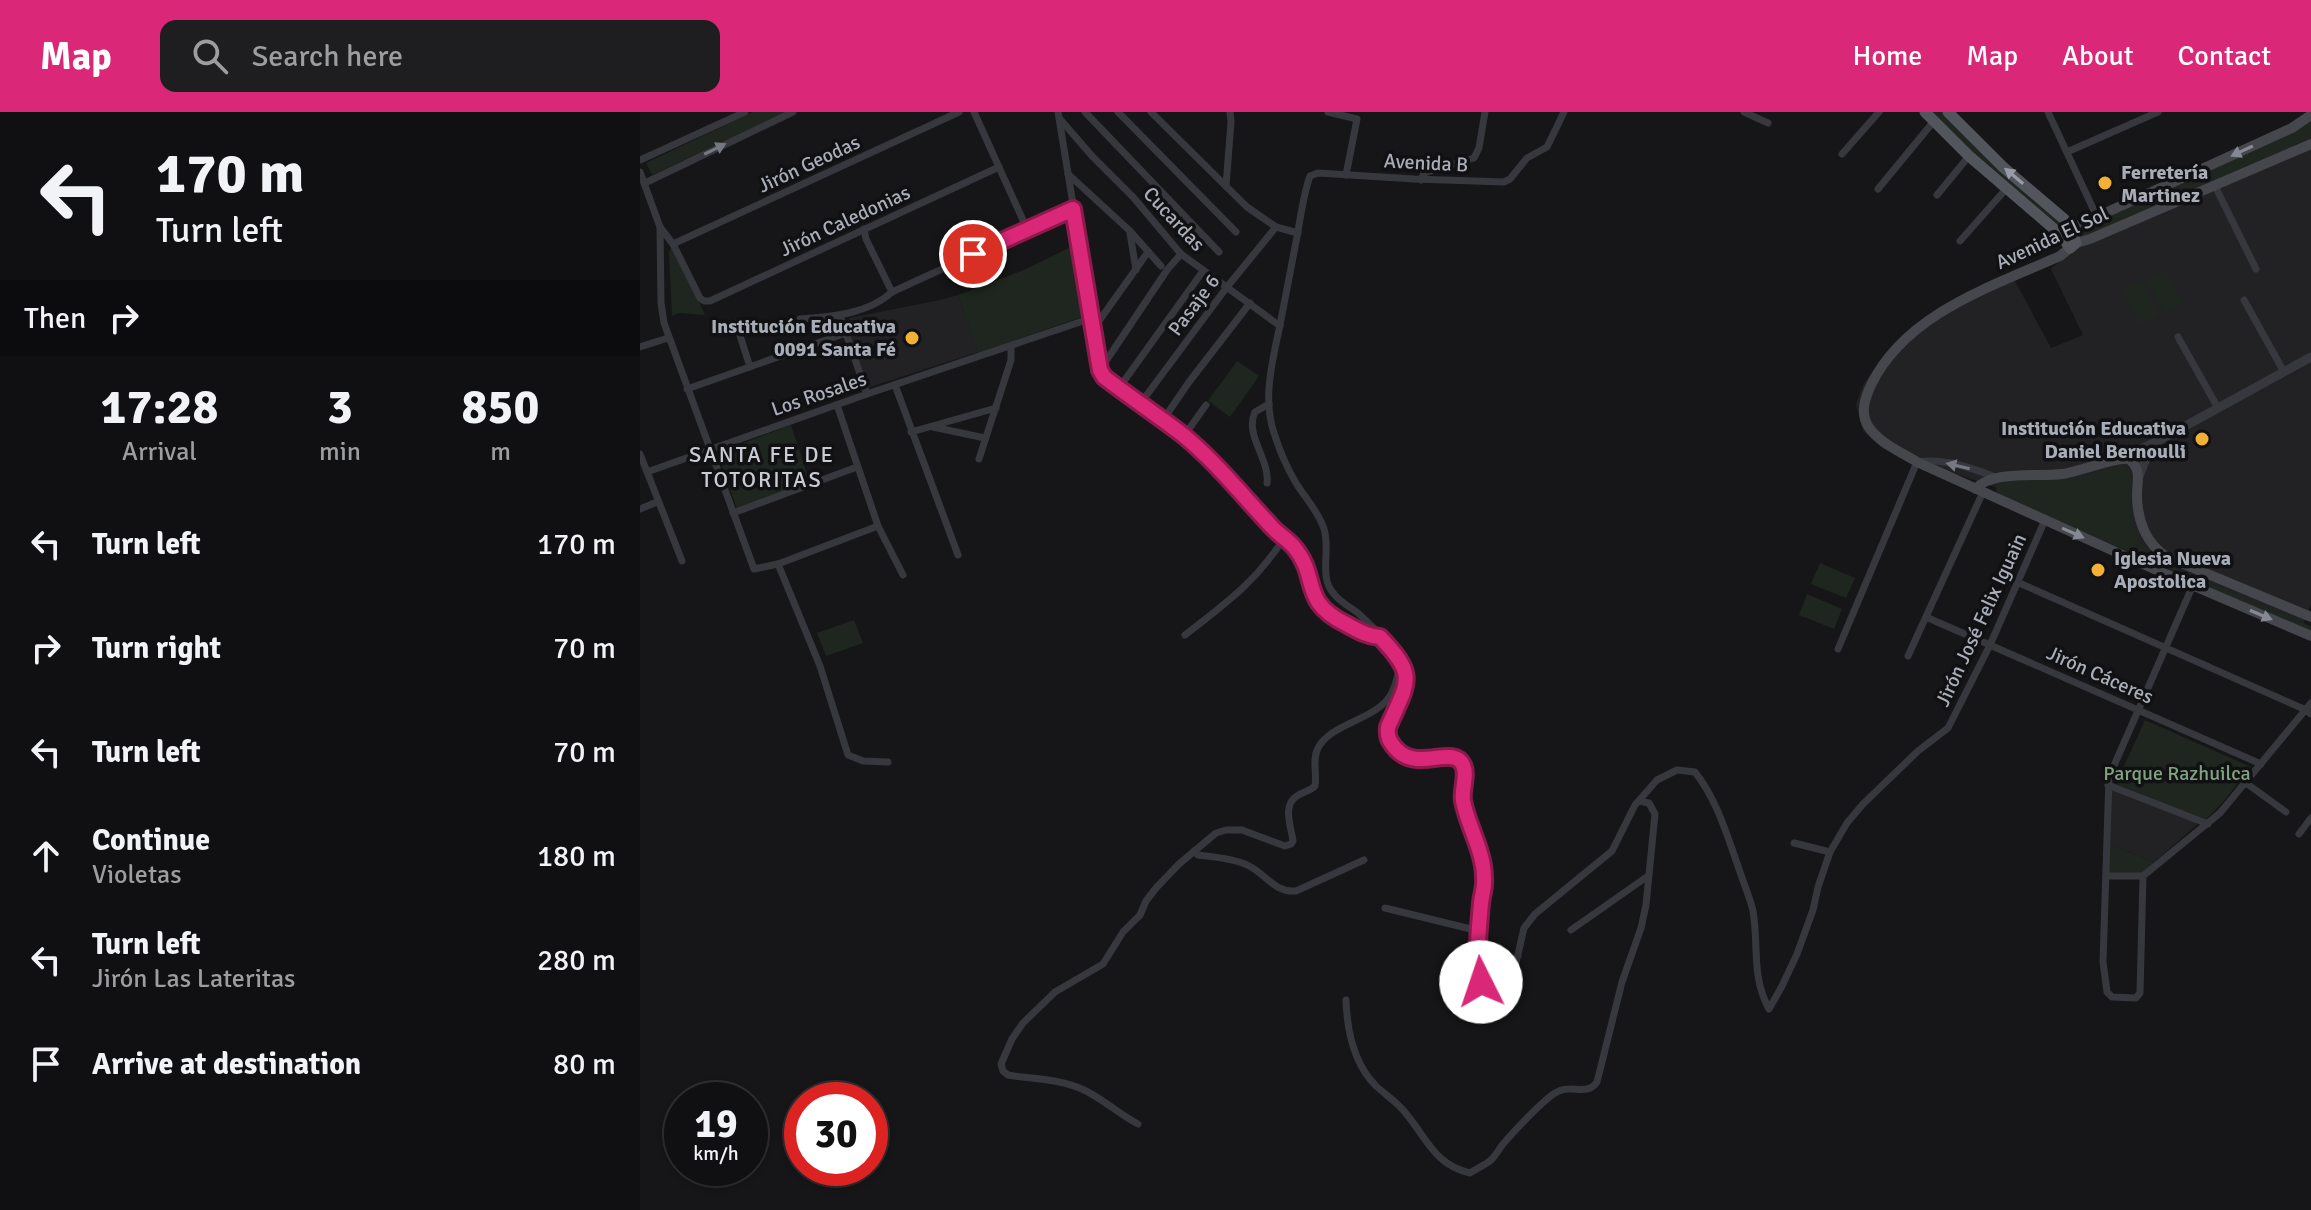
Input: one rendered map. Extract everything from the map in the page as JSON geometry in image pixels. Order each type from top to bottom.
[{"type":"main road","points":[[1948,112],[1978,143],[2057,212],[2070,230],[2073,245]]},
{"type":"main road","name":"Avenida El Sol","points":[[2070,230],[2292,128],[2311,115]]},
{"type":"main road","points":[[1930,117],[2006,189],[2070,230]]},
{"type":"main road","name":"Avenida El Sol","points":[[1917,462],[1874,434],[1866,424],[1863,410],[1873,381],[1884,364],[1916,331],[1962,299],[2060,256],[2073,245],[2311,144]]},
{"type":"main road","points":[[1980,490],[1986,480],[2061,474],[2122,457],[2133,461],[2138,477],[2139,513],[2149,543],[2155,550],[2311,617]]},
{"type":"main road","points":[[1917,462],[2311,636]]},
{"type":"street","points":[[640,160],[745,112]]},
{"type":"street","points":[[645,183],[793,112]]},
{"type":"street","name":"Jirón Geodas","points":[[673,244],[959,112]]},
{"type":"street","points":[[974,112],[1027,229]]},
{"type":"street","points":[[1085,112],[1219,252]]},
{"type":"street","points":[[1118,112],[1236,232]]},
{"type":"street","points":[[1151,112],[1247,207],[1276,227],[1298,233],[1271,369],[1269,404],[1273,431],[1294,479],[1323,526],[1327,539],[1326,570],[1333,594],[1360,615],[1401,660],[1406,682],[1388,727],[1389,739],[1398,751],[1409,758],[1420,760],[1450,756],[1463,765],[1462,797],[1484,876],[1477,958],[1482,984],[1487,986],[1496,982],[1518,956]]},
{"type":"street","points":[[1226,186],[1230,112]]},
{"type":"street","points":[[1328,112],[1357,119],[1346,175]]},
{"type":"street","points":[[1421,180],[1424,173],[1474,158],[1479,148],[1485,112]]},
{"type":"street","name":"Avenida B","points":[[1298,233],[1310,176],[1318,173],[1500,183],[1507,181],[1527,158],[1547,147],[1564,112]]},
{"type":"street","points":[[1744,112],[1768,123]]},
{"type":"street","points":[[1842,154],[1879,112]]},
{"type":"street","points":[[2048,112],[2097,217]]},
{"type":"street","points":[[2067,152],[2158,112]]},
{"type":"street","points":[[1058,115],[1100,370],[1104,377],[1184,436],[1238,492],[1252,502],[1300,556],[1314,597],[1322,609],[1368,635],[1380,637]]},
{"type":"street","name":"Cucardas","points":[[1058,115],[1181,254],[1280,326]]},
{"type":"street","points":[[1878,189],[1930,117]]},
{"type":"street","points":[[1937,195],[1969,156]]},
{"type":"street","name":"Jirón Caledonias","points":[[673,244],[700,298],[710,301],[999,167]]},
{"type":"street","points":[[640,172],[660,227],[661,303],[668,338],[754,569],[778,564],[878,526]]},
{"type":"street","points":[[1068,174],[1130,231],[1161,266]]},
{"type":"street","points":[[2215,186],[2256,269]]},
{"type":"street","points":[[1960,241],[2006,189]]},
{"type":"street","points":[[800,319],[840,316],[882,300],[892,292],[1073,209]]},
{"type":"street","points":[[660,227],[673,244]]},
{"type":"street","name":"Pasaje 6","points":[[1140,404],[1276,227]]},
{"type":"street","points":[[864,229],[892,292]]},
{"type":"street","points":[[1130,231],[1136,270]]},
{"type":"street","points":[[1094,328],[1148,252]]},
{"type":"street","points":[[1100,370],[1181,254]]},
{"type":"street","points":[[1119,388],[1203,271]]},
{"type":"street","points":[[2244,300],[2284,372]]},
{"type":"street","points":[[1163,420],[1250,303]]},
{"type":"street","points":[[840,316],[867,394]]},
{"type":"street","name":"Los Rosales","points":[[647,472],[1092,318]]},
{"type":"street","points":[[736,323],[750,367]]},
{"type":"street","points":[[687,389],[846,333]]},
{"type":"street","points":[[640,336],[642,347],[668,338]]},
{"type":"street","points":[[2178,337],[2218,408]]},
{"type":"street","points":[[979,459],[1011,360],[1011,346]]},
{"type":"street","points":[[2122,457],[2158,441],[2311,357]]},
{"type":"street","points":[[895,385],[958,555]]},
{"type":"street","points":[[1267,483],[1267,472],[1251,424],[1255,412],[1269,404]]},
{"type":"street","points":[[837,405],[878,526],[903,575]]},
{"type":"street","points":[[1184,436],[1206,405]]},
{"type":"street","points":[[911,432],[996,408]]},
{"type":"street","points":[[930,426],[985,438]]},
{"type":"street","points":[[2138,477],[2149,451],[2158,441]]},
{"type":"street","points":[[640,454],[682,561]]},
{"type":"street","points":[[1838,649],[1917,462],[1934,460],[1998,478]]},
{"type":"street","points":[[733,513],[857,467]]},
{"type":"street","points":[[1908,656],[1980,490]]},
{"type":"street","points":[[640,509],[657,502]]},
{"type":"street","name":"Jirón José Felix Iguain","points":[[1639,801],[1657,780],[1677,770],[1695,772],[1709,790],[1752,909],[1760,993],[1769,1009],[1797,954],[1830,852],[1847,823],[1885,781],[1948,728],[1990,645],[2045,520]]},
{"type":"street","points":[[1185,635],[1256,575],[1269,562],[1284,538]]},
{"type":"street","points":[[778,564],[820,666],[848,755],[863,761],[888,762]]},
{"type":"street","points":[[2017,582],[2309,709],[2208,824],[2143,876],[2106,876]]},
{"type":"street","points":[[2143,876],[2140,993],[2136,998],[2112,997],[2107,992],[2103,962],[2108,785],[2113,765],[2193,585]]},
{"type":"street","name":"Jirón Cáceres","points":[[1926,617],[2261,764]]},
{"type":"street","points":[[1138,1124],[1070,1084],[1008,1075],[1001,1064],[1012,1039],[1023,1023],[1055,992],[1103,964],[1156,888],[1216,833],[1242,830],[1285,846],[1291,844],[1289,804],[1315,786],[1318,747],[1327,737],[1385,702],[1394,687],[1401,660]]},
{"type":"street","points":[[2246,783],[2286,812]]},
{"type":"street","points":[[2108,785],[2208,824]]},
{"type":"street","points":[[1346,1000],[1347,1023],[1355,1054],[1373,1083],[1407,1113],[1441,1160],[1470,1173],[1490,1161],[1554,1093],[1574,1087],[1586,1091],[1597,1082],[1622,982],[1646,905],[1655,814],[1649,803],[1639,801],[1612,851],[1535,914],[1524,928],[1513,976],[1497,998],[1477,1010]]},
{"type":"street","points":[[2299,834],[2311,818]]},
{"type":"street","points":[[1794,843],[1830,852]]},
{"type":"street","points":[[1194,851],[1198,855],[1245,864],[1278,888],[1289,892],[1364,860]]},
{"type":"street","points":[[1571,930],[1648,876]]},
{"type":"street","points":[[1385,908],[1479,931]]},
{"type":"shaded area","points":[[2311,129],[2311,604],[2303,625],[2169,568],[2027,498],[1883,449],[1863,431],[1856,404],[1864,383],[1902,335],[1968,291],[2015,281],[2051,348],[2083,335],[2051,269],[2090,231]]},
{"type":"shaded area","name":"Institución Educativa 0091 Santa Fé","points":[[958,295],[978,352],[867,388],[845,324],[850,318]]},
{"type":"shaded area","points":[[2111,789],[2199,823],[2154,862],[2108,844]]},
{"type":"green space","points":[[753,112],[786,112],[652,175],[646,163]]},
{"type":"green space","points":[[1933,112],[1943,112],[2063,221],[2063,225],[2060,227],[1965,146]]},
{"type":"green space","points":[[2311,120],[2311,137],[2308,139],[2082,237],[2080,232],[2083,227]]},
{"type":"green space","points":[[1071,247],[1082,317],[978,353],[958,295],[1024,270]]},
{"type":"green space","points":[[671,248],[705,315],[679,313],[672,316]]},
{"type":"green space","points":[[2165,269],[2183,304],[2164,314],[2146,278]]},
{"type":"green space","points":[[2142,280],[2160,315],[2140,325],[2123,289]]},
{"type":"green space","points":[[1237,361],[1259,376],[1230,417],[1208,401]]},
{"type":"green space","points":[[791,425],[810,483],[737,509],[717,453]]},
{"type":"green space","points":[[2122,464],[2132,473],[2131,508],[2139,542],[2132,553],[2000,496],[1996,491],[1997,484],[2003,480],[2077,478]]},
{"type":"green space","points":[[2141,542],[2148,552],[2164,563],[2311,626],[2311,632],[2134,554]]},
{"type":"green space","points":[[1820,563],[1855,578],[1846,598],[1811,584]]},
{"type":"green space","points":[[1807,594],[1842,609],[1834,629],[1799,615]]},
{"type":"green space","points":[[854,620],[863,643],[826,656],[817,633]]},
{"type":"green space","name":"Parque Razhuilca","points":[[2145,720],[2251,767],[2204,821],[2116,784]]},
{"type":"green space","points":[[2108,844],[2154,862],[2141,874],[2107,875]]},
{"type":"place","name":"Ferretería Martinez","points":[[2105,183]]},
{"type":"place","name":"Institución Educativa 0091 Santa Fé","points":[[912,338]]},
{"type":"place","name":"Institución Educativa Daniel Bernoulli","points":[[2202,439]]},
{"type":"place","name":"Iglesia Nueva Apostolica","points":[[2098,570]]},
{"type":"district","name":"SANTA FE DE TOTORITAS","points":[[762,466]]},
{"type":"route","points":[[973,254],[1073,209],[1100,370],[1104,377],[1184,436],[1293,545],[1317,602],[1325,612],[1368,635],[1380,637],[1401,660],[1406,682],[1388,727],[1391,743],[1403,756],[1426,760],[1450,756],[1458,759],[1464,768],[1462,797],[1484,876],[1477,958],[1481,982]]}]
